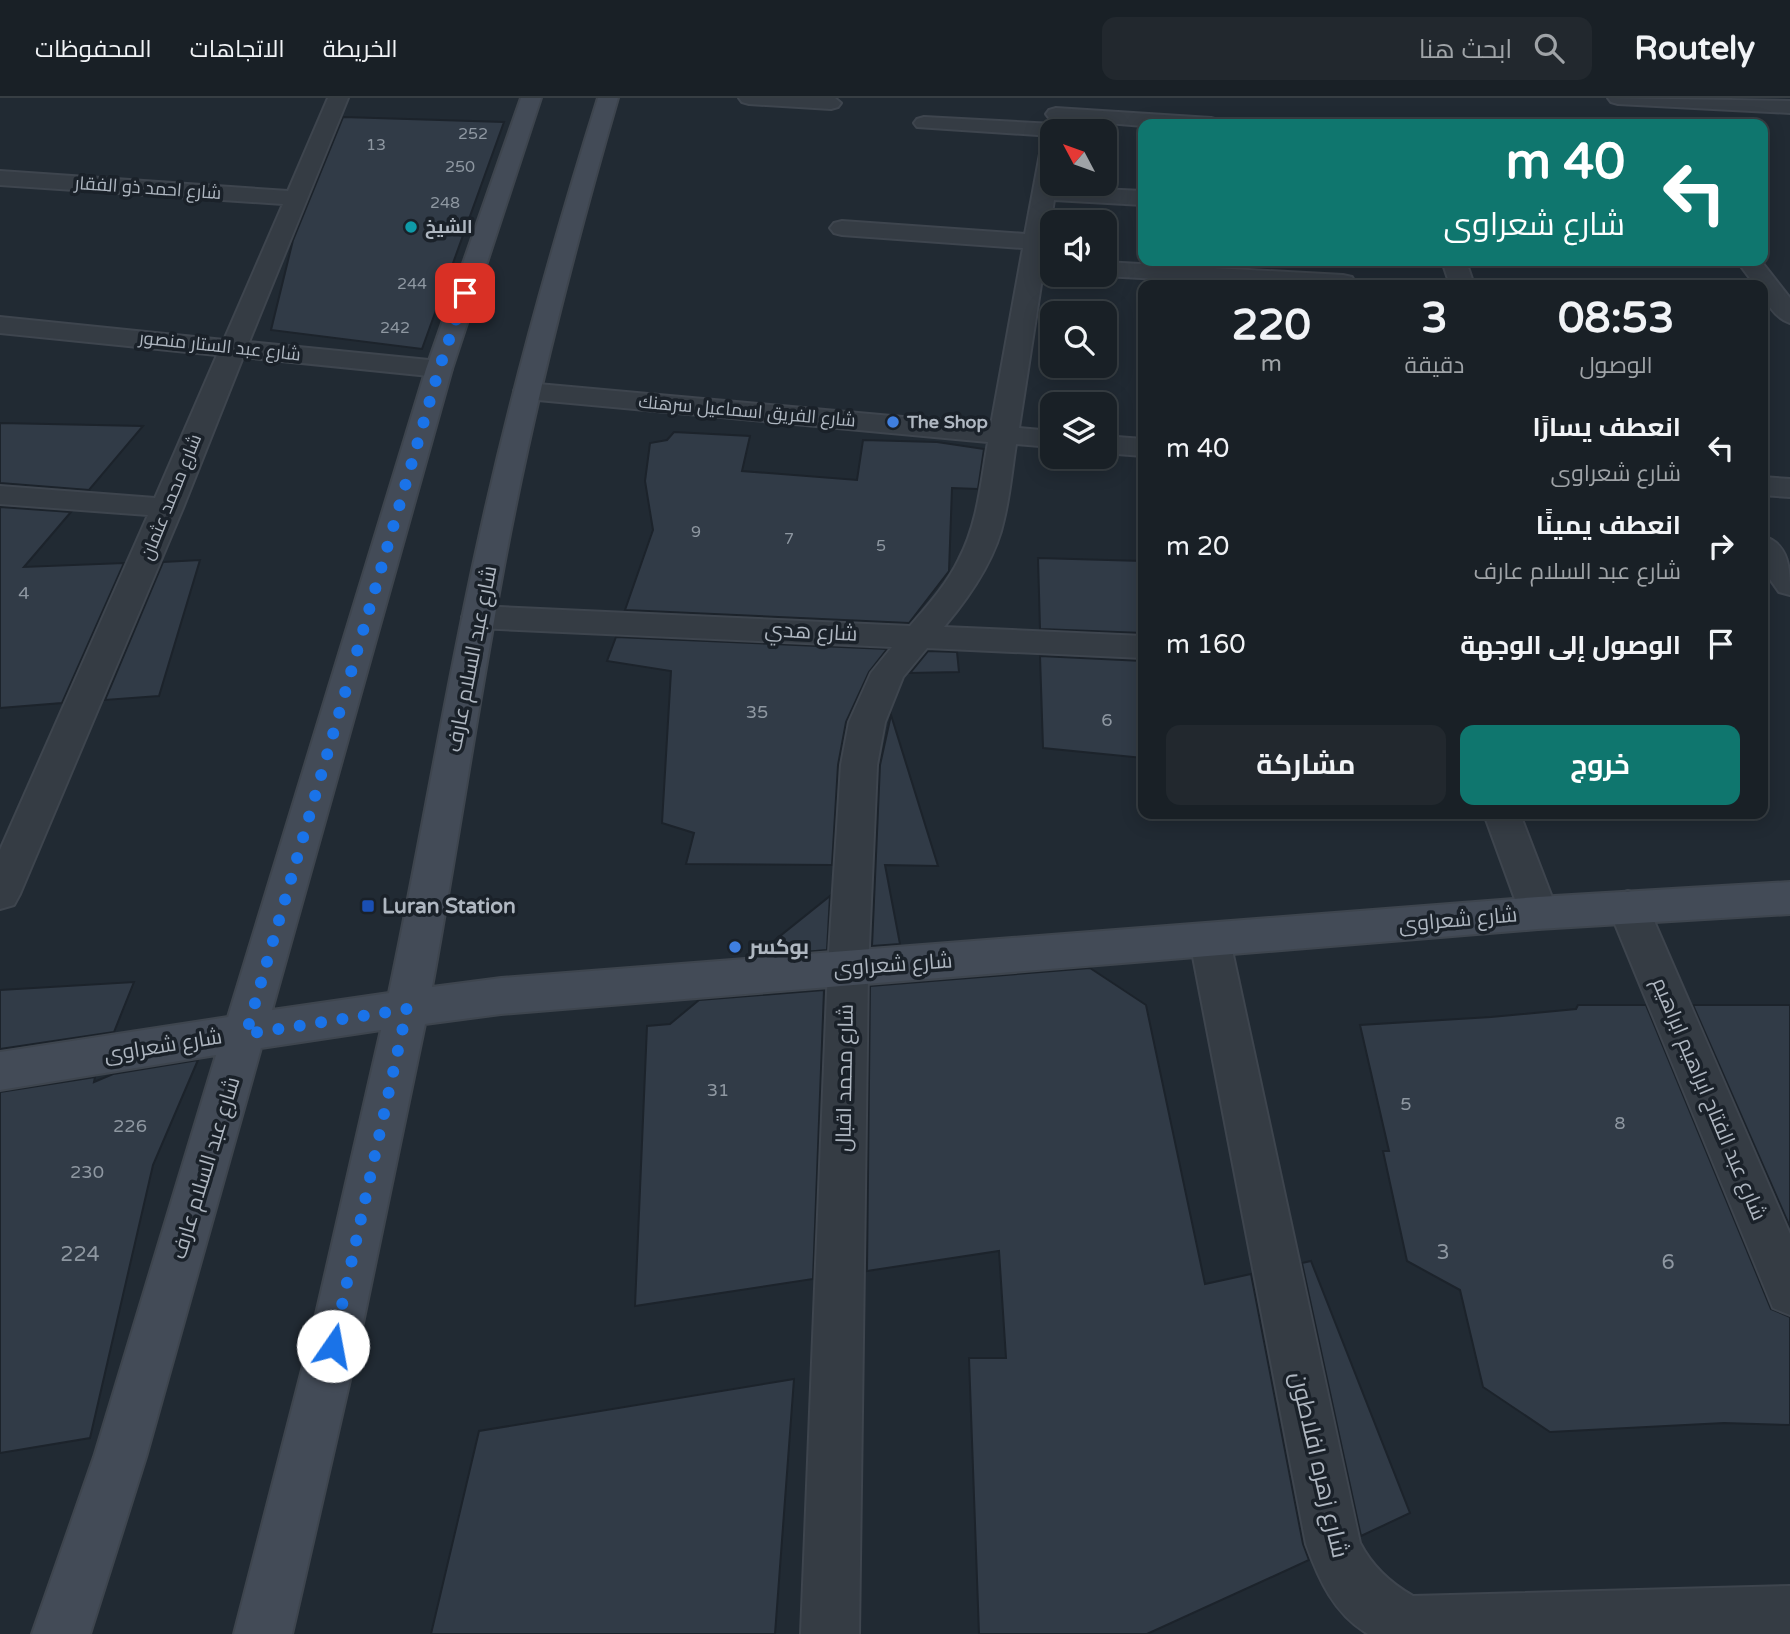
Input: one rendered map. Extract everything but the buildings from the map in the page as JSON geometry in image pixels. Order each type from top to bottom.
[{"type":"street","name":"شارع محمد عثمان","points":[[0,894],[167,508],[338,98]]},
{"type":"street","name":"شارع عبد السلام عارف","points":[[61,1634],[120,1457],[439,369],[531,98]]},
{"type":"street","name":"شارع عبد السلام عارف","points":[[263,1634],[316,1425],[407,1009],[478,617],[527,391],[571,220],[608,98]]},
{"type":"street","points":[[749,98],[831,103]]},
{"type":"street","points":[[1618,98],[1790,107]]},
{"type":"street","points":[[1627,99],[1640,116]]},
{"type":"street","points":[[924,123],[1040,123]]},
{"type":"street","points":[[1117,123],[1138,124]]},
{"type":"street","name":"شارع احمد ذو الفقار","points":[[0,178],[296,198]]},
{"type":"street","points":[[1103,196],[1138,198]]},
{"type":"street","points":[[842,228],[1040,258]]},
{"type":"street","name":"شارع محمد اقبال","points":[[830,1634],[848,968],[859,765],[867,722],[888,673],[916,636],[951,598],[975,559],[989,521],[1040,263]]},
{"type":"street","points":[[1117,271],[1303,280]]},
{"type":"street","name":"شارع عبد الستار منصور","points":[[0,324],[439,369]]},
{"type":"street","name":"شارع الفريق اسماعيل سرهنك","points":[[527,391],[1040,438]]},
{"type":"street","points":[[1117,445],[1138,447]]},
{"type":"street","points":[[1768,486],[1790,488]]},
{"type":"street","points":[[0,495],[167,508]]},
{"type":"street","points":[[1768,554],[1790,585]]},
{"type":"street","name":"شارع هدي","points":[[478,617],[1138,647]]},
{"type":"street","points":[[1504,819],[1538,913]]},
{"type":"street","name":"شارع شعراوى","points":[[0,1072],[407,1009],[568,990],[1538,913],[1790,898]]},
{"type":"street","name":"شارع عبد الفتاح ابراهيم ابراهيم","points":[[1628,907],[1790,1291]]},
{"type":"street","name":"شارع زهره افلاطون","points":[[1210,941],[1332,1544],[1339,1566],[1353,1586],[1369,1603],[1410,1625],[1790,1614]]},
{"type":"place","name":"الشيخ","points":[[411,227]]},
{"type":"place","name":"The Shop","points":[[893,422]]},
{"type":"place","name":"Luran Station","points":[[368,906]]},
{"type":"place","name":"بوكسر","points":[[735,947]]},
{"type":"route","points":[[333,1346],[407,1009],[246,1034],[439,369],[465,293]]}]
